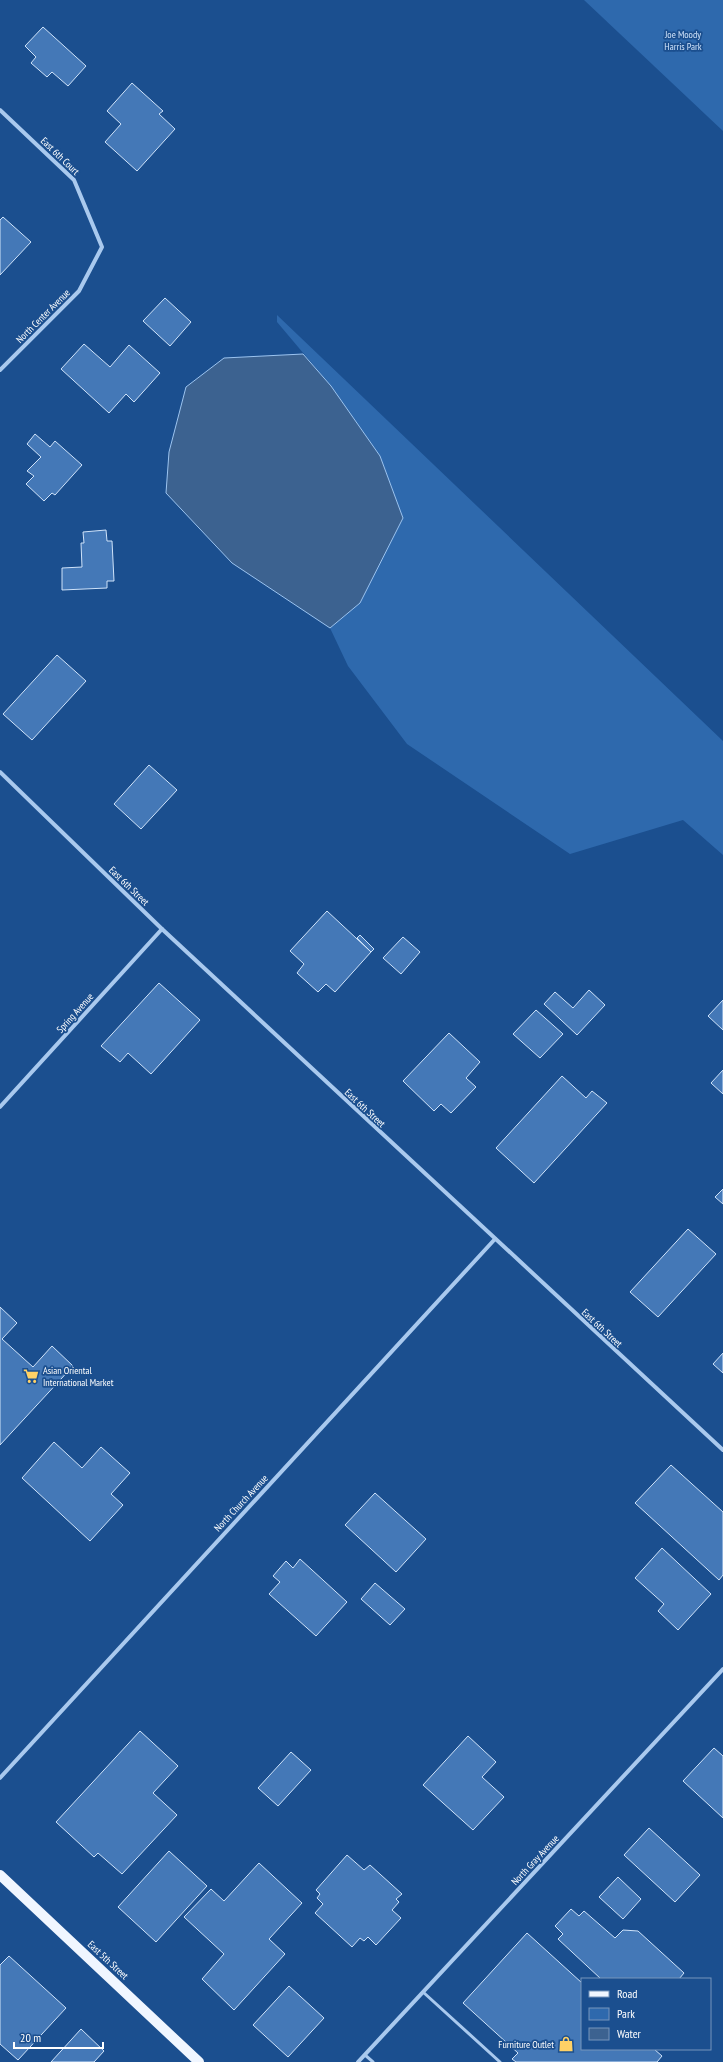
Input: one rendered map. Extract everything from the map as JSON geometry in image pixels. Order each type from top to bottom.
[{"type":"main road","name":"East 5th Street","points":[[0,1875],[199,2062]]},
{"type":"street","name":"East 6th Court","points":[[0,110],[74,180],[102,247]]},
{"type":"street","name":"North Center Avenue","points":[[0,370],[79,291],[102,247]]},
{"type":"street","name":"East 6th Street","points":[[0,772],[162,929],[494,1240],[723,1450]]},
{"type":"street","name":"Spring Avenue","points":[[0,1107],[162,929]]},
{"type":"street","name":"North Church Avenue","points":[[0,1778],[494,1240]]},
{"type":"street","name":"North Gray Avenue","points":[[358,2062],[723,1668]]},
{"type":"lane","points":[[423,1992],[500,2062]]},
{"type":"lane","points":[[365,2055],[373,2062]]},
{"type":"green space","name":"Joe Moody Harris Park","points":[[584,0],[723,0],[723,131]]},
{"type":"green space","points":[[277,315],[723,741],[723,855],[683,820],[570,854],[407,744],[348,666],[330,628],[360,603],[403,518],[380,456],[331,386],[277,322]]},
{"type":"water","points":[[303,354],[331,386],[380,456],[403,518],[360,603],[330,628],[232,563],[166,493],[169,452],[186,387],[224,358]]},
{"type":"building","points":[[43,27],[86,66],[68,86],[52,72],[47,77],[31,63],[36,57],[25,46]]},
{"type":"building","points":[[132,83],[163,111],[159,114],[175,129],[137,171],[105,142],[121,124],[107,111]]},
{"type":"building","points":[[3,217],[31,242],[0,275],[0,220]]},
{"type":"building","points":[[165,298],[191,322],[170,346],[143,321]]},
{"type":"building","points":[[84,344],[110,367],[129,345],[160,373],[134,402],[126,394],[109,413],[61,369]]},
{"type":"building","points":[[35,434],[50,447],[55,441],[82,465],[55,495],[52,493],[44,501],[26,484],[34,476],[27,471],[41,457],[27,444]]},
{"type":"building","points":[[106,530],[107,541],[112,541],[114,581],[107,581],[107,588],[62,590],[62,568],[82,567],[81,543],[84,543],[83,532]]},
{"type":"building","points":[[57,655],[86,681],[32,740],[3,714]]},
{"type":"building","points":[[149,765],[177,790],[141,829],[114,804]]},
{"type":"building","points":[[327,911],[371,952],[335,992],[326,984],[318,992],[297,973],[304,964],[290,951]]},
{"type":"building","points":[[360,935],[374,949],[371,952],[357,938]]},
{"type":"building","points":[[403,937],[420,952],[401,974],[383,958]]},
{"type":"building","points":[[159,983],[200,1020],[151,1074],[128,1053],[120,1062],[101,1046]]},
{"type":"building","points":[[589,990],[605,1005],[577,1035],[544,1004],[555,992],[573,1008]]},
{"type":"building","points":[[723,1000],[723,1030],[708,1016]]},
{"type":"building","points":[[536,1010],[563,1034],[540,1058],[513,1034]]},
{"type":"building","points":[[449,1033],[480,1062],[466,1078],[476,1087],[451,1113],[441,1104],[434,1111],[403,1081]]},
{"type":"building","points":[[723,1070],[723,1094],[711,1083]]},
{"type":"building","points":[[562,1076],[586,1098],[592,1091],[607,1103],[534,1183],[496,1148]]},
{"type":"building","points":[[723,1189],[723,1204],[715,1197]]},
{"type":"building","points":[[688,1229],[716,1254],[658,1317],[630,1292]]},
{"type":"building","name":"Asian Oriental International Market","points":[[0,1307],[17,1323],[2,1339],[33,1367],[52,1346],[73,1366],[0,1445]]},
{"type":"building","points":[[723,1353],[723,1373],[713,1364]]},
{"type":"building","points":[[54,1442],[82,1468],[101,1447],[130,1473],[111,1494],[123,1505],[90,1541],[22,1478]]},
{"type":"building","points":[[671,1465],[723,1512],[723,1575],[719,1580],[635,1503]]},
{"type":"building","points":[[375,1493],[426,1539],[396,1572],[345,1525]]},
{"type":"building","points":[[662,1548],[711,1594],[678,1630],[658,1611],[664,1604],[635,1578]]},
{"type":"building","points":[[300,1559],[347,1602],[316,1636],[269,1594],[280,1582],[273,1576],[286,1561],[293,1568]]},
{"type":"building","points":[[375,1583],[405,1609],[390,1625],[361,1599]]},
{"type":"building","points":[[140,1731],[178,1766],[153,1793],[177,1815],[122,1874],[98,1853],[94,1857],[56,1822]]},
{"type":"building","points":[[468,1736],[496,1762],[482,1777],[504,1797],[473,1830],[423,1785]]},
{"type":"building","points":[[714,1748],[723,1756],[723,1818],[683,1781]]},
{"type":"building","points":[[291,1752],[311,1770],[278,1806],[258,1788]]},
{"type":"building","points":[[649,1828],[700,1875],[675,1902],[624,1855]]},
{"type":"building","points":[[169,1851],[207,1886],[156,1942],[118,1907]]},
{"type":"building","points":[[347,1855],[364,1870],[370,1865],[402,1894],[396,1899],[399,1902],[392,1910],[401,1918],[376,1945],[368,1937],[364,1941],[360,1938],[352,1947],[315,1913],[323,1904],[317,1898],[320,1894],[316,1890]]},
{"type":"building","points":[[259,1863],[302,1903],[269,1939],[285,1954],[234,2010],[202,1979],[224,1954],[184,1917],[211,1889],[224,1901]]},
{"type":"building","points":[[618,1877],[641,1899],[623,1919],[599,1897]]},
{"type":"building","points":[[571,1909],[579,1916],[584,1911],[615,1938],[623,1930],[638,1931],[684,1973],[680,1978],[600,1978],[558,1939],[563,1934],[555,1926]]},
{"type":"building","points":[[527,1933],[581,1982],[581,2050],[655,2050],[662,2056],[657,2062],[516,2062],[512,2059],[518,2053],[463,2003]]},
{"type":"building","points":[[9,1956],[66,2008],[18,2060],[0,2044],[0,1965]]},
{"type":"building","points":[[289,1986],[324,2018],[288,2057],[253,2025]]},
{"type":"building","points":[[81,2029],[104,2051],[94,2062],[51,2062]]},
{"type":"place","name":"Asian Oriental International Market","points":[[31,1376]]},
{"type":"place","name":"Furniture Outlet","points":[[566,2044]]}]
